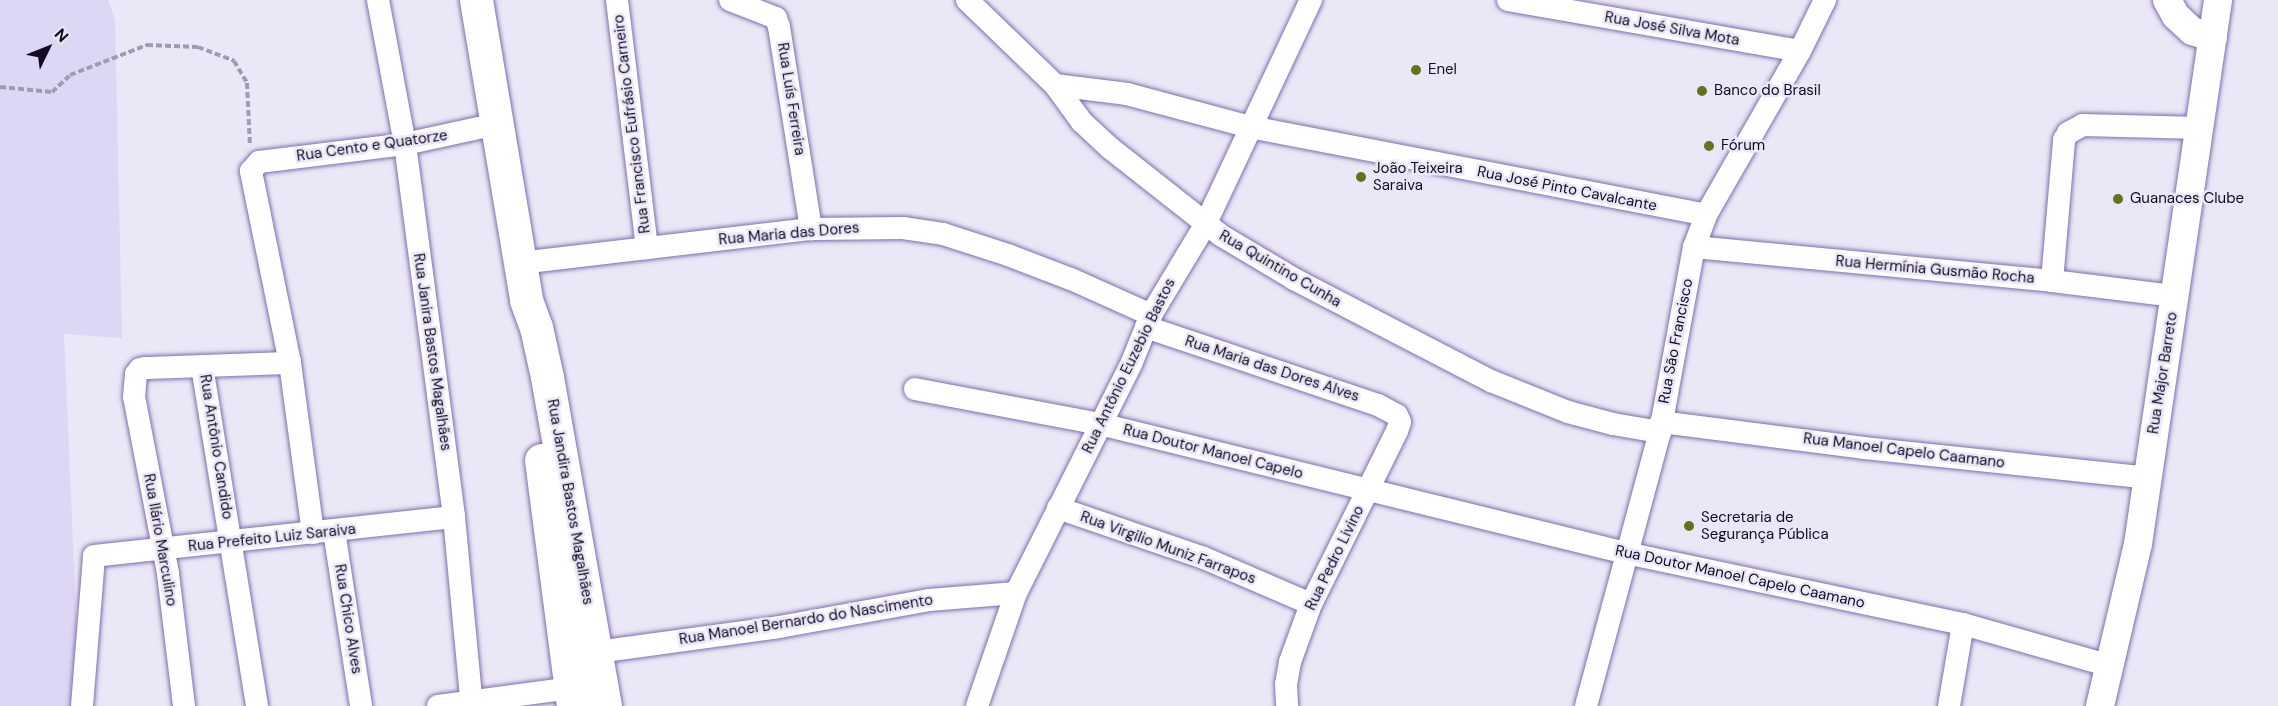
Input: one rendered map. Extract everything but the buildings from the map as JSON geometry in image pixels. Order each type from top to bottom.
[{"type":"highway","name":"Rua Jandira Bastos Magalhães","points":[[476,0],[526,300],[525,328],[530,374],[572,697]]},
{"type":"highway","name":"Rua Jandira Bastos Magalhães","points":[[526,300],[536,327],[547,377],[605,706]]},
{"type":"main road","points":[[2167,0],[2184,24],[2192,31],[2213,38]]},
{"type":"main road","name":"Rua Major Barreto","points":[[2100,706],[2138,544],[2218,0]]},
{"type":"street","name":"Rua Janira Bastos Magalhães","points":[[378,0],[405,144],[454,517],[472,703]]},
{"type":"street","name":"Rua Francisco Eufrásio Carneiro","points":[[617,0],[647,248]]},
{"type":"street","name":"Rua Luís Ferreira","points":[[730,0],[781,9],[811,229]]},
{"type":"street","name":"Rua Quintino Cunha","points":[[967,0],[1055,85],[1082,122],[1142,176],[1205,225],[1294,279],[1491,381],[1568,412],[1613,424],[1660,427]]},
{"type":"street","name":"Rua Antônio Euzebio Bastos","points":[[977,706],[1016,593],[1101,424],[1148,321],[1205,225],[1311,0]]},
{"type":"street","name":"Rua José Silva Mota","points":[[1508,0],[1800,51]]},
{"type":"street","name":"Rua São Francisco","points":[[1586,706],[1660,427],[1694,247],[1706,215],[1800,51],[1825,0]]},
{"type":"street","name":"Rua José Pinto Cavalcante","points":[[1055,85],[1127,94],[1250,127],[1706,215]]},
{"type":"street","name":"Rua Cento e Quatorze","points":[[251,170],[259,162],[405,144],[497,124]]},
{"type":"street","points":[[2052,281],[2064,140],[2068,132],[2083,125],[2199,128]]},
{"type":"street","name":"Rua Chico Alves","points":[[251,170],[361,706]]},
{"type":"street","name":"Rua Maria das Dores","points":[[520,262],[811,229],[903,228],[943,234],[1008,255],[1071,279],[1148,321]]},
{"type":"street","name":"Rua Hermínia Gusmão Rocha","points":[[1694,247],[2052,281],[2175,296]]},
{"type":"street","name":"Rua Maria das Dores Alves","points":[[1148,321],[1378,405],[1397,415]]},
{"type":"street","points":[[202,366],[290,363]]},
{"type":"street","name":"Rua Ilário Marculino","points":[[184,706],[168,573],[134,397],[136,374],[140,369],[202,366]]},
{"type":"street","name":"Rua Antônio Candido","points":[[202,366],[257,706]]},
{"type":"street","name":"Rua Doutor Manoel Capelo","points":[[915,389],[1101,424],[1368,492]]},
{"type":"street","name":"Rua Pedro Livino","points":[[1287,706],[1286,684],[1290,662],[1311,604],[1397,431],[1400,422],[1397,415]]},
{"type":"street","name":"Rua Manoel Capelo Caamano","points":[[1660,427],[2148,478]]},
{"type":"street","name":"Rua Doutor Manoel Capelo Caamano","points":[[1368,492],[1626,553],[1963,624],[2110,666]]},
{"type":"street","name":"Rua Virgilio Muniz Farrapos","points":[[1058,508],[1204,558],[1311,604]]},
{"type":"street","name":"Rua Prefeito Luiz Saraiva","points":[[82,706],[92,560],[100,555],[454,517]]},
{"type":"street","name":"Rua Manoel Bernardo do Nascimento","points":[[597,652],[779,627],[929,600],[1016,593]]},
{"type":"street","points":[[1949,706],[1963,624]]},
{"type":"street","points":[[438,706],[572,697]]},
{"type":"path","points":[[0,87],[52,92],[70,75],[147,45],[198,47],[234,61],[247,82],[251,170]]},
{"type":"shaded area","points":[[0,0],[108,0],[115,20],[122,338],[64,334],[80,706],[0,706]]},
{"type":"place","name":"Enel","points":[[1416,70]]},
{"type":"place","name":"Banco do Brasil","points":[[1702,91]]},
{"type":"place","name":"Fórum","points":[[1709,146]]},
{"type":"place","name":"João Teixeira Saraiva","points":[[1361,177]]},
{"type":"place","name":"Guanaces Clube","points":[[2118,199]]},
{"type":"place","name":"Secretaria de Segurança Pública","points":[[1689,526]]}]
